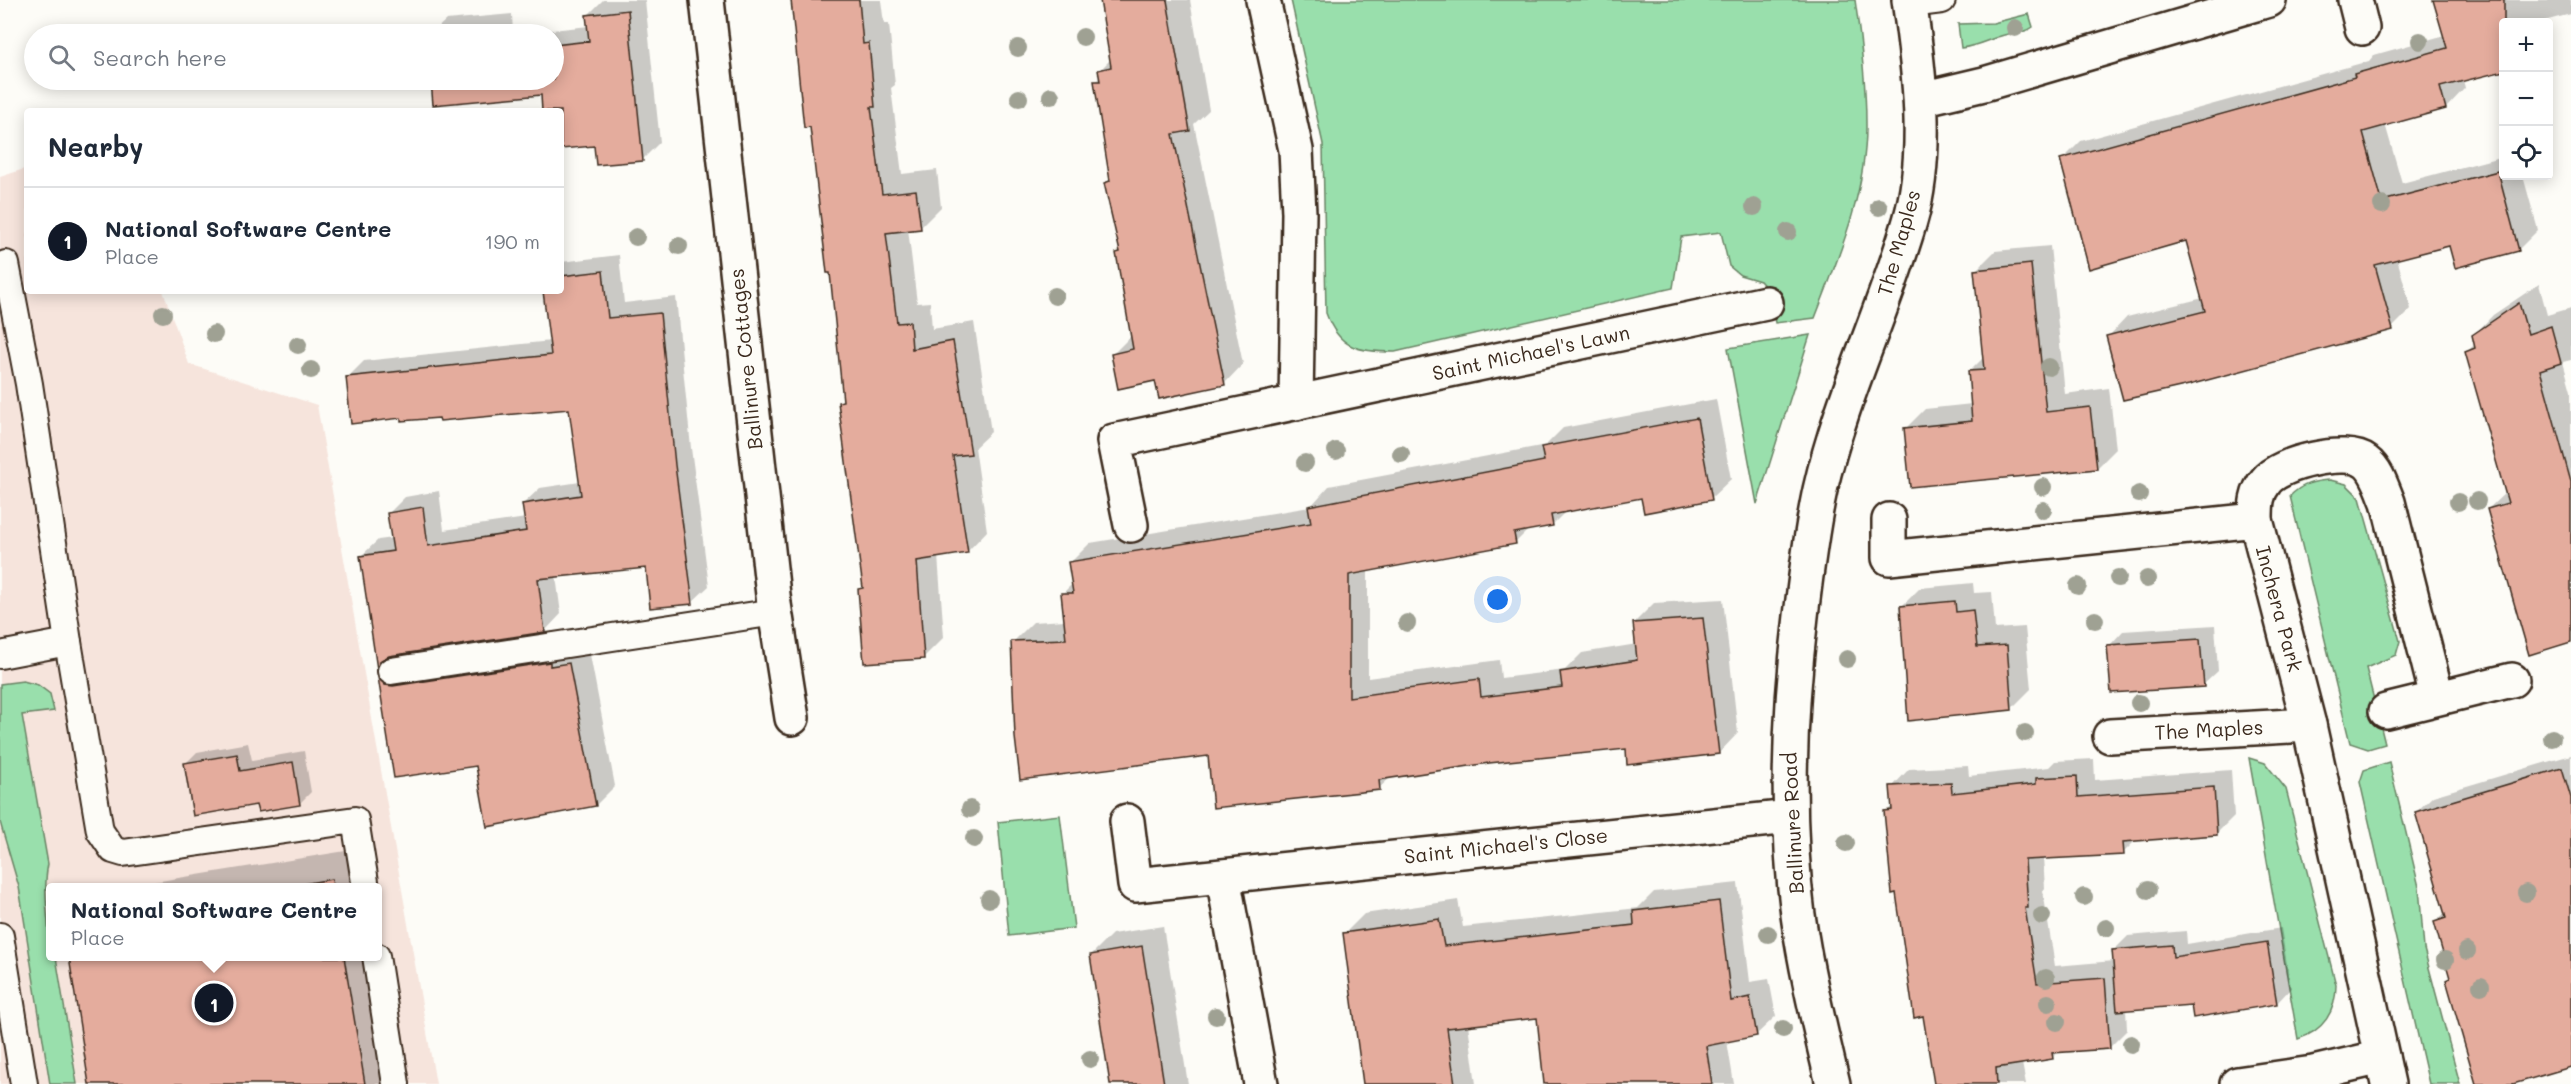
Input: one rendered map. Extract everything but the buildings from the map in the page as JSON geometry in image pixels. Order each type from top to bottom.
[{"type":"street","name":"Ballinure Cottages","points":[[706,0],[775,612],[792,718]]},
{"type":"street","points":[[1263,0],[1296,150],[1299,213],[1296,403]]},
{"type":"street","points":[[1920,99],[1984,84],[2269,0]]},
{"type":"street","name":"The Maples","points":[[1808,559],[1820,488],[1910,221],[1918,177],[1920,99],[1910,2]]},
{"type":"street","name":"Saint Michael's Lawn","points":[[1131,525],[1114,441],[1766,303]]},
{"type":"street","name":"Inchera Park","points":[[2385,1070],[2309,725],[2256,520],[2257,496],[2266,480],[2276,472],[2327,455],[2351,457],[2366,462],[2380,481],[2388,502],[2437,697]]},
{"type":"street","points":[[1889,520],[1889,558],[2256,520]]},
{"type":"street","name":"Ballinure Road","points":[[1808,559],[1791,695],[1790,817],[1798,914],[1810,984],[1833,1084]]},
{"type":"street","points":[[2386,711],[2512,680]]},
{"type":"street","name":"The Maples","points":[[2110,736],[2309,725]]},
{"type":"street","name":"Saint Michael's Close","points":[[1127,821],[1135,885],[1790,817]]},
{"type":"street","points":[[1223,877],[1261,1084]]},
{"type":"street","points":[[2237,1084],[2313,1072],[2385,1070]]},
{"type":"lane","points":[[1910,2],[1942,0]]},
{"type":"lane","points":[[6,264],[29,384],[68,642],[100,831],[113,849],[123,854],[355,820],[365,883]]},
{"type":"lane","points":[[391,671],[775,612]]},
{"type":"lane","points":[[0,655],[68,642]]},
{"type":"lane","points":[[0,936],[24,1084]]},
{"type":"lane","points":[[377,961],[396,1084]]},
{"type":"shaded area","points":[[24,169],[24,294],[164,294],[189,364],[317,405],[436,1084],[0,1084],[0,177]]},
{"type":"green space","points":[[1291,0],[1855,0],[1864,77],[1866,123],[1862,173],[1850,223],[1815,318],[1775,323],[1770,292],[1760,281],[1740,275],[1729,266],[1721,232],[1681,237],[1673,288],[1395,352],[1371,351],[1352,346],[1337,334],[1326,313],[1323,144]]},
{"type":"green space","points":[[2029,14],[2033,27],[2030,29],[1961,48],[1958,24],[1993,23]]},
{"type":"green space","points":[[1810,335],[1757,504],[1728,348]]},
{"type":"green space","points":[[2330,480],[2346,484],[2360,498],[2400,641],[2396,655],[2366,668],[2385,744],[2368,749],[2350,743],[2290,496],[2308,484]]},
{"type":"green space","points":[[23,681],[38,685],[50,694],[54,711],[22,715],[48,864],[46,961],[57,961],[77,1084],[50,1084],[19,887],[0,822],[0,684]]},
{"type":"green space","points":[[2249,758],[2265,763],[2286,789],[2336,985],[2331,1012],[2321,1026],[2298,1039]]},
{"type":"green space","points":[[2389,762],[2419,887],[2424,949],[2460,1084],[2429,1084],[2360,782],[2364,770]]},
{"type":"green space","points":[[1060,815],[1074,928],[1009,936],[998,822]]},
{"type":"place","name":"National Software Centre","points":[[214,1003]]}]
